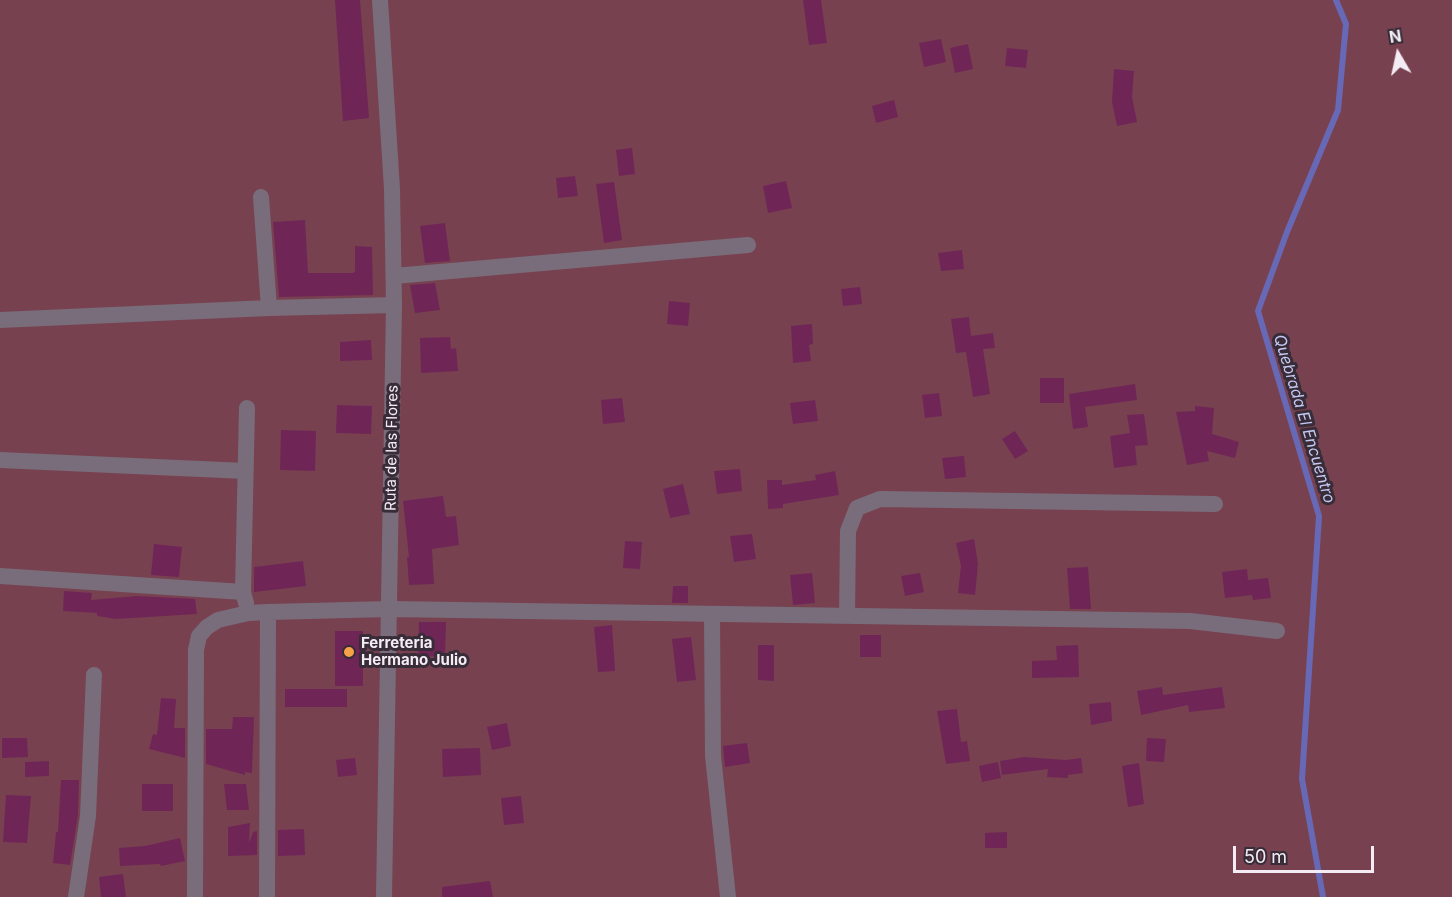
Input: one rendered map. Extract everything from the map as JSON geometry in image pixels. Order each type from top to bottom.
[{"type":"street","name":"Ruta de las Flores","points":[[380,0],[392,189],[394,276],[384,897]]},
{"type":"street","points":[[261,197],[268,308]]},
{"type":"street","points":[[394,276],[748,245]]},
{"type":"street","points":[[0,320],[394,304]]},
{"type":"street","points":[[247,408],[243,592],[248,613]]},
{"type":"street","points":[[0,460],[245,471]]},
{"type":"street","points":[[847,616],[848,531],[857,508],[880,499],[1215,504]]},
{"type":"street","points":[[0,576],[243,592]]},
{"type":"street","points":[[195,897],[196,650],[199,636],[218,620],[248,613],[390,609],[1190,621],[1277,632]]},
{"type":"street","points":[[267,897],[268,612]]},
{"type":"street","points":[[712,614],[713,756],[728,897]]},
{"type":"street","points":[[76,897],[88,816],[94,675]]},
{"type":"shaded area","points":[[0,0],[1452,0],[1452,897],[0,897]]},
{"type":"building","points":[[335,0],[360,0],[369,118],[343,121]]},
{"type":"building","points":[[803,0],[821,0],[827,43],[809,45]]},
{"type":"building","points":[[941,39],[946,62],[924,67],[919,43]]},
{"type":"building","points":[[968,44],[973,69],[955,73],[950,48]]},
{"type":"building","points":[[1007,48],[1028,50],[1026,68],[1005,66]]},
{"type":"building","points":[[1114,69],[1134,71],[1132,97],[1137,122],[1117,126],[1112,102]]},
{"type":"building","points":[[894,100],[898,117],[876,123],[872,106]]},
{"type":"building","points":[[632,148],[635,174],[619,176],[616,150]]},
{"type":"building","points":[[575,176],[578,196],[558,198],[556,178]]},
{"type":"building","points":[[786,181],[792,208],[768,213],[763,186]]},
{"type":"building","points":[[614,182],[622,240],[604,243],[596,184]]},
{"type":"building","points":[[305,220],[308,273],[353,273],[355,271],[355,246],[372,247],[373,295],[279,297],[273,222]]},
{"type":"building","points":[[445,223],[450,261],[425,263],[420,226]]},
{"type":"building","points":[[962,250],[964,269],[941,271],[938,253]]},
{"type":"building","points":[[435,283],[440,310],[415,313],[410,285]]},
{"type":"building","points":[[860,287],[862,304],[843,306],[841,289]]},
{"type":"building","points":[[669,301],[690,303],[688,326],[667,324]]},
{"type":"building","points":[[969,317],[971,336],[993,333],[995,348],[983,349],[990,394],[973,397],[966,352],[956,353],[951,319]]},
{"type":"building","points":[[812,324],[813,344],[809,345],[811,361],[793,363],[791,326]]},
{"type":"building","points":[[450,337],[451,349],[456,348],[458,371],[421,373],[420,338]]},
{"type":"building","points":[[371,340],[372,360],[340,361],[340,342]]},
{"type":"building","points":[[1040,378],[1064,378],[1064,403],[1040,403]]},
{"type":"building","points":[[1135,384],[1137,400],[1085,407],[1088,427],[1073,429],[1069,394]]},
{"type":"building","points":[[939,393],[942,416],[925,418],[922,395]]},
{"type":"building","points":[[622,398],[625,422],[603,424],[601,400]]},
{"type":"building","points":[[815,400],[818,421],[793,424],[790,403]]},
{"type":"building","points":[[337,405],[372,406],[371,434],[336,433]]},
{"type":"building","points":[[1195,406],[1214,408],[1212,434],[1239,442],[1235,458],[1207,451],[1209,461],[1187,465],[1176,412],[1195,411]]},
{"type":"building","points":[[1144,414],[1148,445],[1135,446],[1137,465],[1114,468],[1110,436],[1130,433],[1127,415]]},
{"type":"building","points":[[281,430],[316,431],[315,471],[280,470]]},
{"type":"building","points":[[1015,431],[1028,451],[1015,459],[1002,439]]},
{"type":"building","points":[[964,456],[966,477],[945,479],[942,458]]},
{"type":"building","points":[[740,469],[742,491],[717,494],[714,471]]},
{"type":"building","points":[[835,471],[839,495],[783,504],[783,508],[768,509],[767,480],[782,480],[782,485],[816,480],[815,475]]},
{"type":"building","points":[[683,484],[690,514],[670,518],[663,489]]},
{"type":"building","points":[[443,496],[446,517],[456,516],[459,545],[432,549],[434,584],[409,585],[407,557],[409,557],[403,501]]},
{"type":"building","points":[[752,534],[756,559],[734,562],[730,536]]},
{"type":"building","points":[[974,539],[978,564],[975,595],[958,593],[961,566],[956,543]]},
{"type":"building","points":[[625,541],[642,542],[640,569],[623,568]]},
{"type":"building","points":[[154,544],[182,547],[179,577],[151,575]]},
{"type":"building","points":[[303,561],[306,586],[254,592],[254,567]]},
{"type":"building","points":[[1088,567],[1091,609],[1070,609],[1067,568]]},
{"type":"building","points":[[1247,569],[1248,580],[1268,578],[1271,598],[1253,600],[1252,595],[1225,598],[1222,572]]},
{"type":"building","points":[[812,573],[815,603],[793,605],[790,575]]},
{"type":"building","points":[[920,573],[924,592],[905,596],[901,576]]},
{"type":"building","points":[[673,586],[688,586],[688,603],[672,603]]},
{"type":"building","points":[[64,591],[92,593],[91,600],[137,596],[195,599],[197,614],[116,619],[97,616],[97,613],[63,611]]},
{"type":"building","points":[[419,622],[446,622],[445,657],[418,656]]},
{"type":"building","points":[[612,625],[615,671],[598,672],[594,627]]},
{"type":"building","points":[[335,631],[363,631],[363,686],[335,686]]},
{"type":"building","points":[[860,635],[881,635],[881,657],[860,657]]},
{"type":"building","points":[[691,637],[696,680],[677,682],[672,639]]},
{"type":"building","points":[[758,645],[774,645],[774,681],[758,680]]},
{"type":"building","points":[[1078,645],[1079,677],[1032,678],[1032,661],[1057,660],[1056,646]]},
{"type":"building","points":[[1162,687],[1163,695],[1222,687],[1225,708],[1189,712],[1188,705],[1141,715],[1137,691]]},
{"type":"building","points":[[285,689],[347,689],[347,707],[285,707]]},
{"type":"building","points":[[161,698],[176,699],[174,728],[185,728],[185,758],[149,749],[153,734],[157,735]]},
{"type":"building","points":[[1111,702],[1112,721],[1091,725],[1089,704]]},
{"type":"building","points":[[957,709],[961,742],[967,741],[970,761],[946,764],[937,711]]},
{"type":"building","points":[[233,717],[254,717],[252,773],[245,772],[245,775],[206,764],[206,729],[232,729]]},
{"type":"building","points":[[507,723],[511,746],[492,750],[487,727]]},
{"type":"building","points":[[2,738],[27,738],[28,757],[2,758]]},
{"type":"building","points":[[1147,738],[1166,739],[1164,762],[1146,761]]},
{"type":"building","points":[[747,743],[750,763],[725,767],[723,746]]},
{"type":"building","points":[[480,748],[481,775],[443,777],[442,749]]},
{"type":"building","points":[[1024,757],[1066,760],[1081,758],[1083,773],[1068,775],[1068,778],[1047,777],[1048,769],[1002,775],[1000,761]]},
{"type":"building","points":[[355,758],[357,775],[338,777],[336,760]]},
{"type":"building","points":[[49,761],[49,776],[25,777],[25,762]]},
{"type":"building","points":[[998,762],[1001,778],[982,782],[979,766]]},
{"type":"building","points":[[1139,763],[1144,804],[1128,807],[1122,766]]},
{"type":"building","points":[[61,780],[79,780],[78,815],[70,865],[53,863],[56,832],[58,832]]},
{"type":"building","points":[[142,784],[173,784],[173,811],[142,811]]},
{"type":"building","points":[[224,784],[246,784],[249,810],[227,810]]},
{"type":"building","points":[[6,795],[31,796],[27,843],[3,842]]},
{"type":"building","points":[[521,796],[524,823],[504,825],[501,798]]},
{"type":"building","points":[[250,823],[249,843],[253,832],[257,831],[257,855],[228,856],[228,827]]},
{"type":"building","points":[[304,829],[305,855],[278,856],[278,830]]},
{"type":"building","points":[[1007,832],[1007,848],[985,848],[985,833]]},
{"type":"building","points":[[180,838],[185,861],[161,866],[160,864],[120,866],[119,848],[145,846]]},
{"type":"building","points":[[123,874],[126,897],[101,897],[99,877]]},
{"type":"building","points":[[490,881],[493,897],[442,897],[442,887]]},
{"type":"waterway","name":"Quebrada El Encuentro","points":[[1323,897],[1302,779],[1319,516],[1258,311],[1287,232],[1338,110],[1346,24],[1336,0]]},
{"type":"place","name":"Ferreteria Hermano Julio","points":[[349,652]]}]
